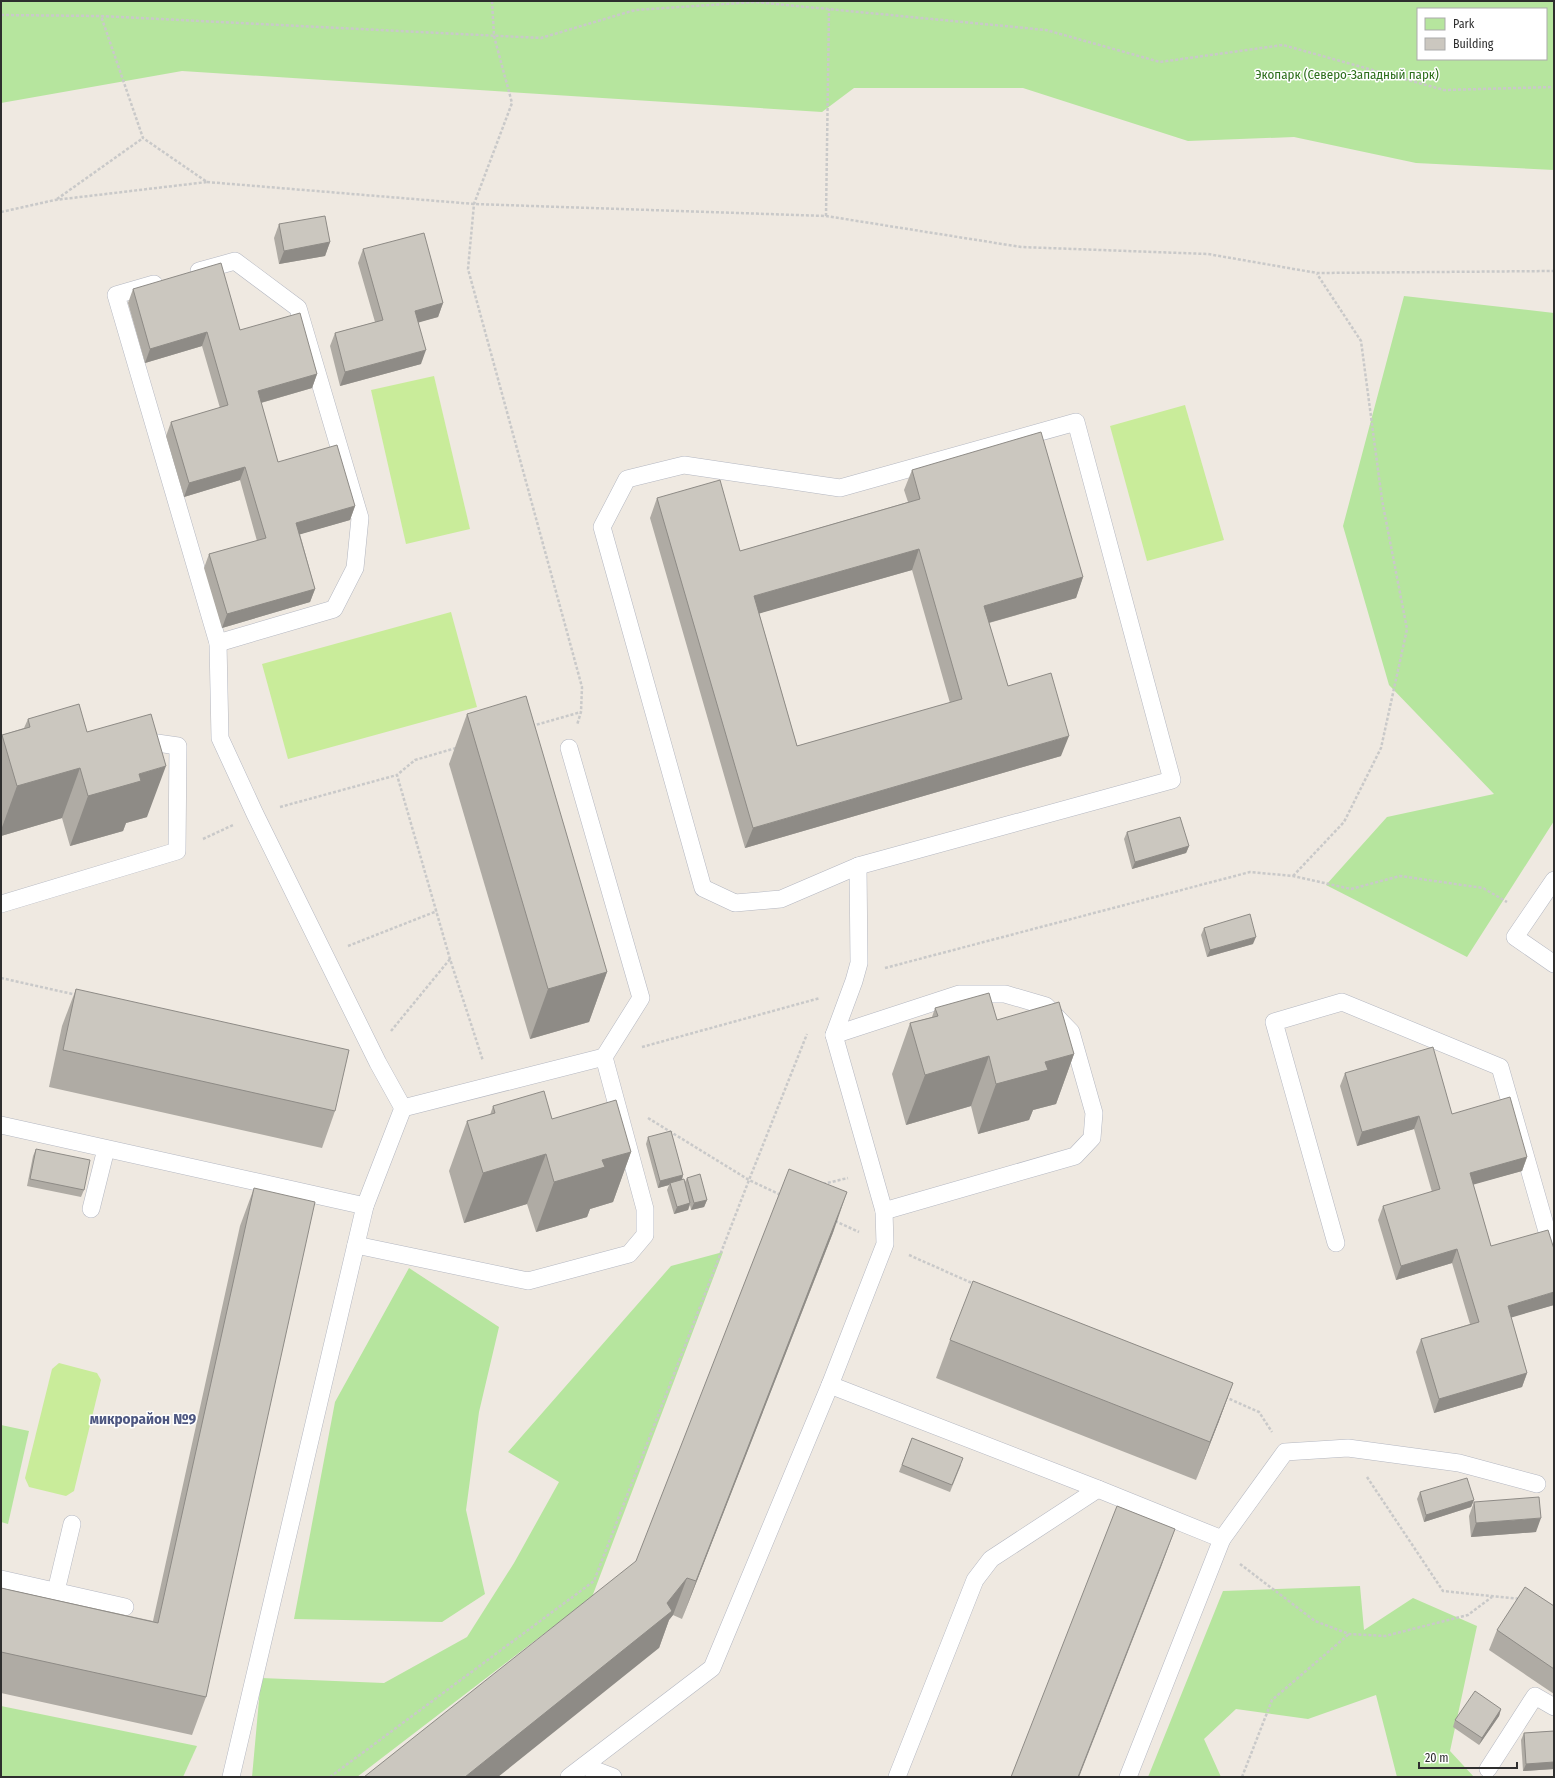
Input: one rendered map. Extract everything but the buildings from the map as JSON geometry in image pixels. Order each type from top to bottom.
[{"type":"lane","points":[[218,642],[334,609],[355,568],[360,518],[298,308],[235,261],[116,295],[218,642],[220,738],[255,814],[403,1108],[365,1206],[231,1777]]},
{"type":"lane","points":[[1076,422],[1172,780],[858,866],[781,899],[735,903],[703,888],[602,527],[628,479],[684,465],[840,488],[1076,422]]},
{"type":"lane","points":[[1,904],[177,851],[178,746],[123,738]]},
{"type":"lane","points":[[403,1108],[492,1087],[604,1057],[641,998],[570,748]]},
{"type":"lane","points":[[569,1777],[712,1668],[830,1385],[885,1244],[884,1211],[834,1034],[854,981],[859,963],[858,866]]},
{"type":"lane","points":[[1554,880],[1515,937],[1554,964]]},
{"type":"lane","points":[[834,1034],[959,994],[1005,994],[1046,1006],[1071,1032],[1094,1113],[1092,1138],[1075,1156],[884,1211]]},
{"type":"lane","points":[[1336,1243],[1274,1022],[1342,1002],[1500,1067],[1554,1256]]},
{"type":"lane","points":[[356,1245],[528,1281],[629,1254],[645,1235],[645,1209],[604,1057]]},
{"type":"lane","points":[[1,1125],[365,1206]]},
{"type":"lane","points":[[91,1209],[106,1149]]},
{"type":"lane","points":[[830,1385],[1098,1489],[1220,1544]]},
{"type":"lane","points":[[1128,1777],[1220,1544],[1285,1452],[1348,1448],[1459,1462],[1537,1484]]},
{"type":"lane","points":[[897,1777],[975,1580],[991,1559],[1098,1489]]},
{"type":"lane","points":[[56,1591],[72,1524]]},
{"type":"lane","points":[[1,1579],[125,1607]]},
{"type":"lane","points":[[1488,1769],[1535,1696],[1554,1708]]},
{"type":"lane","points":[[584,1766],[613,1777]]},
{"type":"path","points":[[492,1],[494,36],[512,103],[474,204],[468,269],[582,687],[581,712],[570,748]]},
{"type":"path","points":[[1,15],[101,16],[541,38],[635,10],[755,2],[1046,30],[1160,62],[1284,46],[1444,90],[1554,87]]},
{"type":"path","points":[[826,216],[829,9]]},
{"type":"path","points":[[101,16],[142,138],[207,182]]},
{"type":"path","points":[[55,200],[142,138]]},
{"type":"path","points":[[1,212],[55,200],[207,182],[474,204],[826,216],[1021,246],[1208,254],[1316,273],[1554,271]]},
{"type":"path","points":[[1293,876],[1344,822],[1381,748],[1407,629],[1382,500],[1361,341],[1316,273]]},
{"type":"path","points":[[528,727],[581,712]]},
{"type":"path","points":[[177,851],[255,814],[397,775],[415,760],[460,747]]},
{"type":"path","points":[[397,775],[450,958],[492,1087]]},
{"type":"path","points":[[854,981],[880,970],[1250,872],[1293,876],[1351,889],[1400,876],[1483,888],[1530,916]]},
{"type":"path","points":[[325,955],[436,911]]},
{"type":"path","points":[[374,1053],[450,958]]},
{"type":"path","points":[[1,978],[78,996]]},
{"type":"path","points":[[604,1057],[822,997],[819,1005]]},
{"type":"path","points":[[330,1777],[594,1581],[749,1180],[810,1027]]},
{"type":"path","points":[[615,1097],[749,1180],[787,1198]]},
{"type":"path","points":[[819,1185],[872,1172]]},
{"type":"path","points":[[780,1195],[788,1193]]},
{"type":"path","points":[[829,1218],[979,1286]]},
{"type":"path","points":[[1223,1396],[1259,1412],[1285,1452]]},
{"type":"path","points":[[1348,1448],[1442,1591],[1520,1599],[1527,1602]]},
{"type":"path","points":[[1220,1544],[1315,1621],[1349,1634],[1385,1636],[1468,1615],[1492,1597]]},
{"type":"path","points":[[1242,1777],[1272,1700],[1349,1634]]},
{"type":"green space","name":"Экопарк (Северо-Западный парк)","points":[[1,1],[1554,1],[1554,170],[1416,163],[1294,137],[1188,141],[1023,88],[854,88],[822,112],[182,71],[1,103]]},
{"type":"green space","points":[[1404,296],[1554,313],[1554,821],[1467,957],[1326,885],[1387,817],[1494,794],[1389,685],[1343,526]]},
{"type":"green space","points":[[434,376],[470,529],[406,544],[371,390]]},
{"type":"green space","points":[[1185,405],[1224,540],[1147,561],[1110,426]]},
{"type":"green space","points":[[451,612],[477,707],[288,759],[262,664]]},
{"type":"green space","points":[[723,1252],[592,1597],[357,1777],[252,1777],[261,1678],[384,1683],[467,1637],[514,1563],[559,1482],[508,1452],[671,1266]]},
{"type":"green space","points":[[409,1268],[499,1327],[479,1412],[466,1510],[485,1594],[442,1622],[294,1619],[335,1402]]},
{"type":"green space","points":[[59,1363],[97,1373],[101,1380],[74,1491],[66,1496],[29,1487],[25,1478],[52,1369]]},
{"type":"green space","points":[[1,1425],[29,1431],[8,1524],[1,1522]]},
{"type":"green space","points":[[1360,1586],[1364,1630],[1413,1598],[1477,1626],[1450,1751],[1474,1777],[1397,1777],[1376,1695],[1308,1719],[1236,1709],[1204,1739],[1221,1777],[1148,1777],[1223,1591]]},
{"type":"green space","points":[[1,1706],[197,1746],[183,1777],[1,1777]]},
{"type":"district","name":"микрорайон №9","points":[[143,1419]]}]
